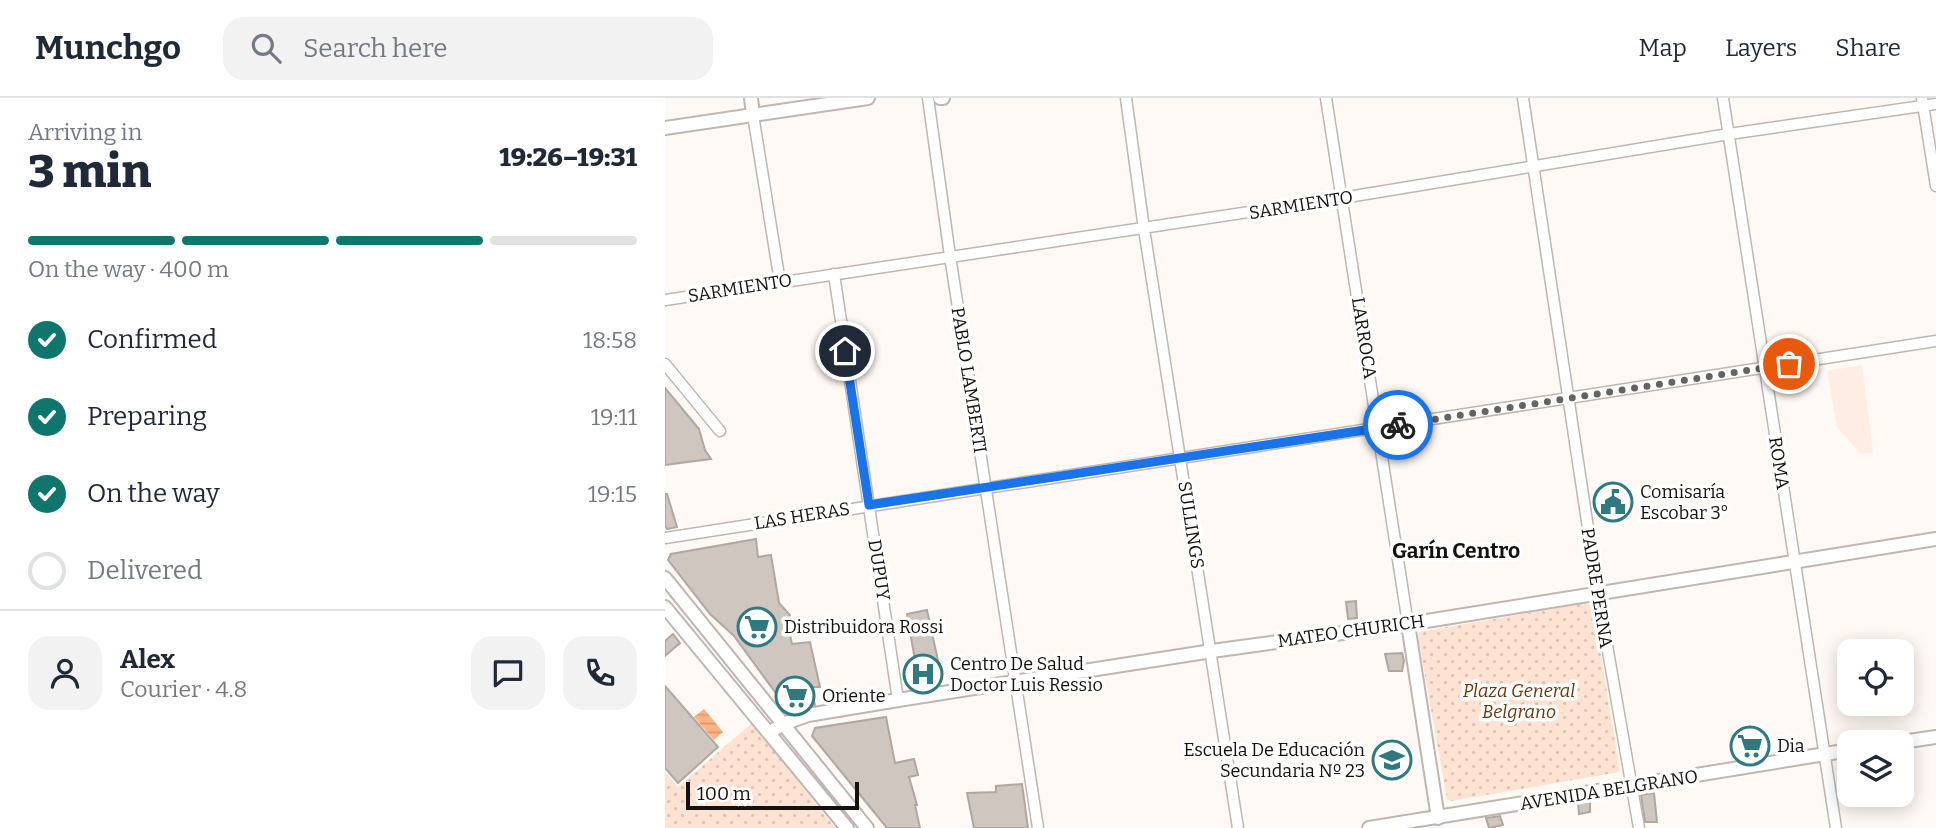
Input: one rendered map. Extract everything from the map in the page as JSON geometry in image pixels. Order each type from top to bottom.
[{"type":"street","points":[[751,98],[780,282]]},
{"type":"street","points":[[665,128],[868,98]]},
{"type":"street","name":"PABLO LAMBERTI","points":[[927,98],[1038,828]]},
{"type":"street","name":"SULLINGS","points":[[1126,98],[1179,458],[1212,651],[1238,828]]},
{"type":"street","name":"LARROCA","points":[[1326,98],[1439,823]]},
{"type":"street","name":"PADRE PERNA","points":[[1523,98],[1598,594],[1639,828]]},
{"type":"street","name":"ROMA","points":[[1723,98],[1836,828]]},
{"type":"street","points":[[1923,102],[1936,186]]},
{"type":"street","name":"SARMIENTO","points":[[665,300],[1342,198],[1923,102],[1936,104]]},
{"type":"street","name":"DUPUY","points":[[834,274],[898,700]]},
{"type":"street","name":"LAS HERAS","points":[[665,538],[1936,341]]},
{"type":"street","points":[[665,364],[720,431]]},
{"type":"street","name":"MATEO CHURICH","points":[[769,733],[783,724],[808,715],[898,700],[1212,651],[1408,624],[1936,539]]},
{"type":"street","points":[[665,578],[867,828]]},
{"type":"street","points":[[665,607],[847,828]]},
{"type":"street","points":[[1914,740],[1936,737]]},
{"type":"street","name":"AVENIDA BELGRANO","points":[[1369,828],[1439,823],[1633,786],[1837,752]]},
{"type":"shaded area","points":[[1862,365],[1873,453],[1861,454],[1837,427],[1827,371]]},
{"type":"shaded area","points":[[704,709],[723,732],[714,740],[694,717]]},
{"type":"green space","name":"Plaza General Belgrano","points":[[1585,603],[1593,607],[1620,772],[1451,801],[1447,799],[1419,632]]},
{"type":"green space","points":[[752,723],[835,828],[665,828],[665,772],[678,787]]},
{"type":"building","points":[[665,388],[699,429],[705,450],[711,459],[665,465]]},
{"type":"building","points":[[665,494],[677,527],[667,529],[665,525]]},
{"type":"building","points":[[756,539],[758,557],[771,555],[779,603],[790,615],[792,644],[810,642],[820,687],[810,687],[815,705],[795,711],[786,707],[734,636],[710,614],[668,560],[671,554]]},
{"type":"building","points":[[1356,601],[1357,618],[1348,619],[1346,602]]},
{"type":"building","points":[[927,610],[942,679],[910,684],[908,667],[916,666],[907,614]]},
{"type":"building","points":[[673,634],[680,643],[665,656],[665,641]]},
{"type":"building","points":[[1402,653],[1402,671],[1389,671],[1385,654]]},
{"type":"building","points":[[665,686],[718,747],[678,783],[665,768]]},
{"type":"building","points":[[886,717],[895,763],[914,759],[918,775],[909,777],[920,828],[887,828],[812,736],[815,728]]},
{"type":"building","points":[[1022,784],[1028,828],[974,828],[967,793],[996,792],[996,786]]},
{"type":"building","points":[[1654,793],[1657,822],[1645,822],[1641,795]]},
{"type":"building","points":[[1590,801],[1590,812],[1579,814],[1578,803]]},
{"type":"building","points":[[1500,816],[1503,825],[1489,828],[1486,818]]},
{"type":"way so far","points":[[1398,425],[1789,364]]},
{"type":"place","name":"Comisaría Escobar 3°","points":[[1613,502]]},
{"type":"place","name":"Distribuidora Rossi","points":[[757,627]]},
{"type":"place","name":"Centro De Salud Doctor Luis Ressio","points":[[923,674]]},
{"type":"place","name":"Oriente","points":[[795,696]]},
{"type":"place","name":"Dia","points":[[1750,746]]},
{"type":"place","name":"Escuela De Educación Secundaria Nº 23","points":[[1392,760]]},
{"type":"district","name":"Garín Centro","points":[[1456,551]]},
{"type":"route","points":[[845,351],[869,505],[1398,425]]}]
